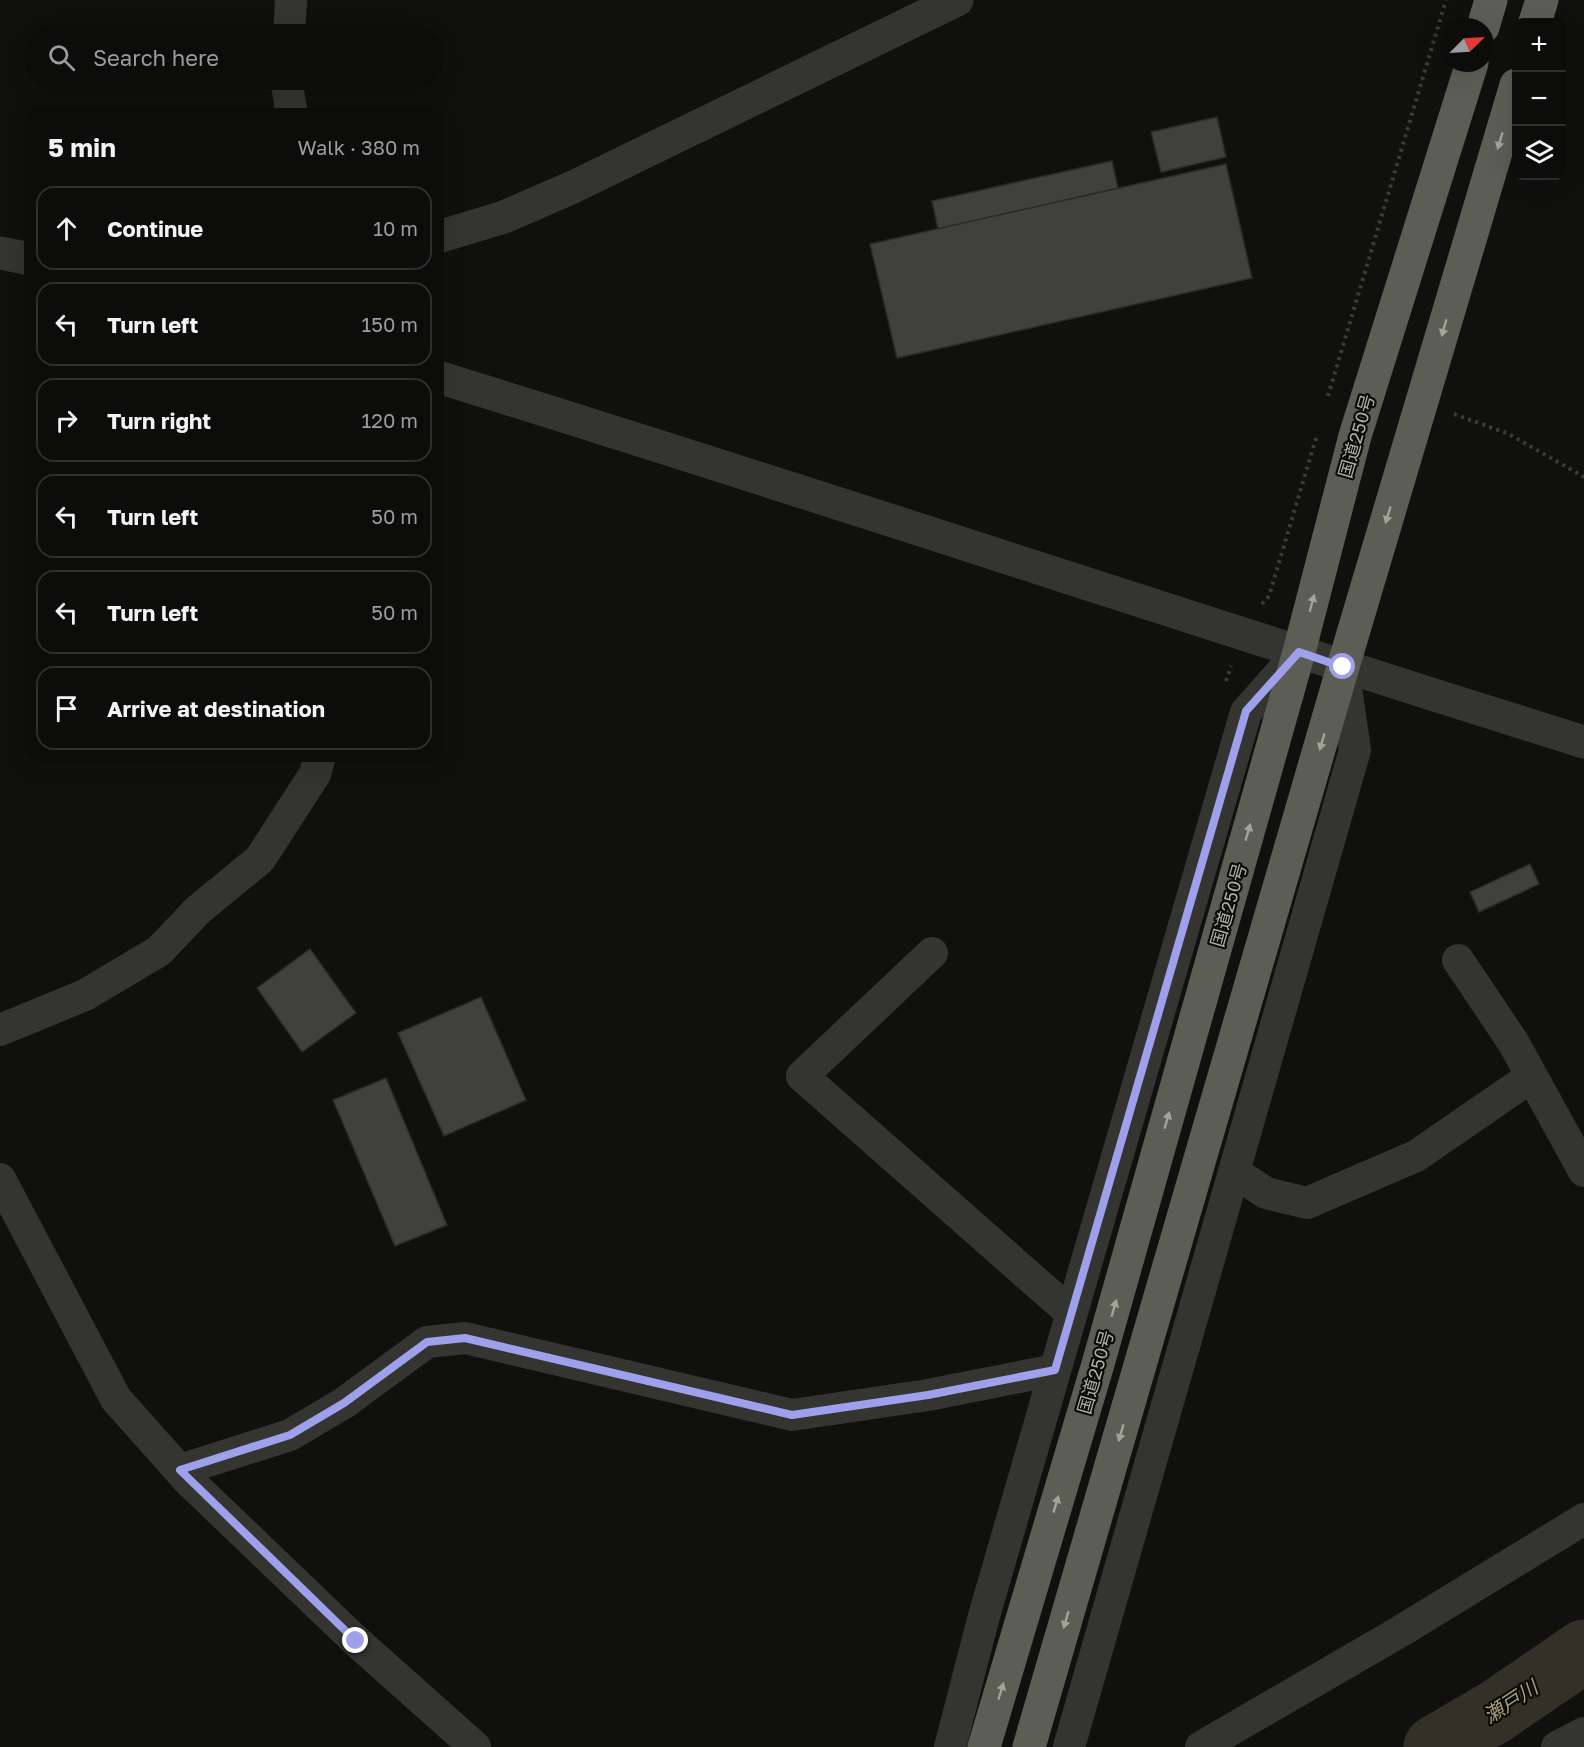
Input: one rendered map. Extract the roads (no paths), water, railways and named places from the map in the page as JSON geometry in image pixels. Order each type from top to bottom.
[{"type":"highway","points":[[1486,18],[1491,0]]},
{"type":"highway","points":[[1536,18],[1542,0]]},
{"type":"highway","name":"国道250号","points":[[984,1747],[1098,1364],[1299,652],[1355,436],[1469,72]]},
{"type":"highway","points":[[1029,1747],[1343,667],[1512,98]]},
{"type":"street","points":[[290,24],[291,0]]},
{"type":"street","points":[[444,235],[504,217],[573,187],[957,0]]},
{"type":"street","points":[[288,90],[291,108]]},
{"type":"street","points":[[0,254],[24,258]]},
{"type":"street","points":[[444,379],[732,468],[1343,667],[1584,742]]},
{"type":"street","points":[[950,1747],[984,1616],[1246,711],[1299,652]]},
{"type":"street","points":[[1069,1747],[1355,750],[1343,667]]},
{"type":"street","points":[[0,1030],[85,995],[159,951],[198,910],[260,859],[315,774],[318,762]]},
{"type":"street","points":[[932,953],[802,1076],[1071,1313]]},
{"type":"street","points":[[1458,960],[1513,1042],[1584,1171]]},
{"type":"street","points":[[1234,1172],[1266,1193],[1307,1203],[1416,1156],[1531,1077]]},
{"type":"street","points":[[0,1179],[116,1399],[180,1470],[356,1641],[475,1747]]},
{"type":"street","points":[[180,1470],[290,1435],[344,1403],[427,1342],[465,1338],[792,1415],[928,1395],[1055,1370]]},
{"type":"street","points":[[1201,1747],[1401,1631],[1584,1519]]},
{"type":"street","points":[[1557,1747],[1584,1733]]},
{"type":"waterway","name":"瀬戸川","points":[[1435,1747],[1495,1712],[1584,1651]]}]
